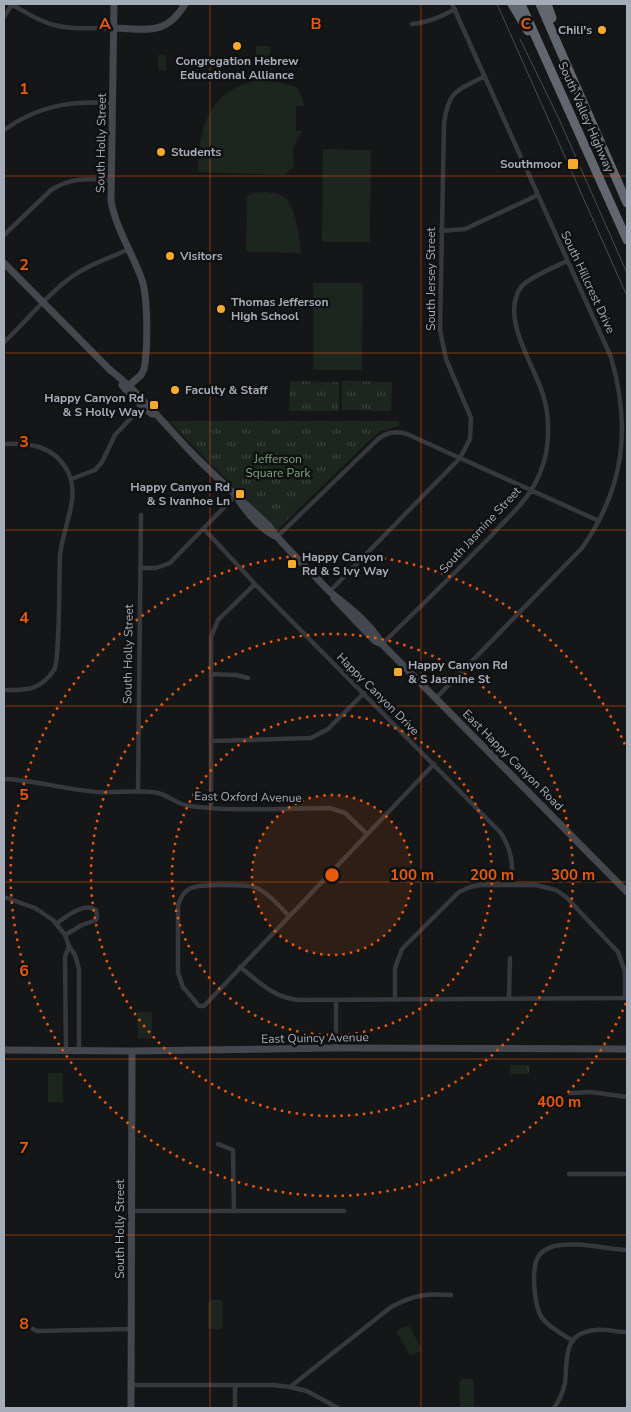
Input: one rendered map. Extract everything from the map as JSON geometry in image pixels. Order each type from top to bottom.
[{"type":"highway","points":[[512,4],[554,77]]},
{"type":"highway","name":"South Valley Highway","points":[[521,4],[627,240]]},
{"type":"highway","name":"South Valley Highway","points":[[540,4],[627,202]]},
{"type":"highway","points":[[547,4],[572,75]]},
{"type":"street","points":[[4,17],[12,4],[53,25],[66,27],[154,28],[162,27],[172,21],[185,4]]},
{"type":"street","name":"South Holly Street","points":[[114,4],[112,208],[143,282],[146,307],[144,368],[141,374],[128,387]]},
{"type":"street","name":"South Hillcrest Drive","points":[[436,698],[573,558],[586,542],[599,522],[617,480],[623,440],[623,411],[616,372],[604,340],[566,261],[452,4]]},
{"type":"street","points":[[412,24],[434,20],[455,9]]},
{"type":"street","name":"South Jersey Street","points":[[330,591],[460,458],[470,439],[471,418],[443,350],[440,319],[444,124],[447,105],[451,97],[457,91],[485,76]]},
{"type":"street","points":[[4,130],[34,112],[60,104],[112,103]]},
{"type":"street","points":[[4,235],[51,190],[58,186],[79,178],[111,180]]},
{"type":"street","points":[[441,231],[465,229],[538,195]]},
{"type":"street","points":[[4,342],[43,302],[79,272],[128,249]]},
{"type":"street","name":"South Jasmine Street","points":[[382,644],[473,555],[517,508],[531,490],[546,455],[547,412],[539,383],[517,332],[515,305],[521,287],[528,281],[566,261]]},
{"type":"street","name":"East Happy Canyon Road","points":[[4,262],[236,496],[245,509],[267,532],[276,537],[330,591],[340,605],[368,634],[375,641],[382,644],[627,892]]},
{"type":"street","points":[[71,479],[95,470],[102,462],[115,435],[144,404]]},
{"type":"street","points":[[276,537],[381,436],[392,432],[407,434],[599,522]]},
{"type":"street","points":[[4,444],[26,444],[44,448],[61,461],[71,479],[72,494],[60,553],[56,666],[43,682],[36,687],[28,690],[4,690]]},
{"type":"street","points":[[620,460],[627,462]]},
{"type":"street","points":[[140,568],[156,568],[170,563],[236,496]]},
{"type":"street","name":"South Holly Street","points":[[138,792],[141,515]]},
{"type":"street","name":"Happy Canyon Drive","points":[[204,529],[255,584],[500,832],[505,839],[512,858],[512,885]]},
{"type":"street","points":[[212,808],[212,637],[218,620],[255,584]]},
{"type":"street","points":[[211,674],[236,675],[248,678]]},
{"type":"street","points":[[211,742],[311,738],[328,729],[364,693]]},
{"type":"street","points":[[289,916],[262,890],[251,886],[199,886],[187,891],[181,897],[178,906],[178,973],[183,987],[202,1007],[240,967],[289,916],[434,764]]},
{"type":"street","name":"East Oxford Avenue","points":[[4,779],[36,782],[96,792],[160,794],[182,805],[212,808],[330,808],[345,813],[367,834]]},
{"type":"street","points":[[240,967],[266,988],[287,998],[336,1000],[395,1000],[510,998],[626,998],[625,972],[618,952],[560,893],[547,887],[536,885],[486,885],[470,887],[458,892],[402,949],[395,968],[395,1000]]},
{"type":"street","points":[[4,898],[35,908],[57,923],[66,935],[79,969],[79,1051]]},
{"type":"street","points":[[57,923],[79,910],[90,908],[96,910],[96,920],[82,925],[66,935]]},
{"type":"street","points":[[66,1051],[65,957],[69,946]]},
{"type":"street","points":[[510,958],[510,998]]},
{"type":"street","points":[[336,1000],[336,1048]]},
{"type":"street","name":"East Quincy Avenue","points":[[4,1050],[627,1049]]},
{"type":"street","name":"South Holly Street","points":[[131,1408],[132,1051]]},
{"type":"street","points":[[570,1093],[591,1092],[627,1096]]},
{"type":"street","points":[[218,1144],[233,1150],[234,1211]]},
{"type":"street","points":[[569,1174],[627,1174]]},
{"type":"street","points":[[132,1211],[344,1211]]},
{"type":"street","points":[[573,1342],[551,1327],[538,1312],[535,1295],[535,1267],[538,1258],[545,1250],[559,1245],[627,1250]]},
{"type":"street","points":[[290,1387],[391,1307],[405,1299],[420,1294],[452,1295]]},
{"type":"street","points":[[33,1329],[37,1331],[131,1329]]},
{"type":"street","points":[[554,1408],[563,1391],[565,1359],[573,1342],[580,1335],[596,1330],[627,1332]]},
{"type":"street","points":[[131,1385],[273,1384],[307,1391],[338,1408]]},
{"type":"street","points":[[235,1385],[235,1408]]},
{"type":"green space","points":[[256,46],[271,46],[270,57],[264,63],[256,63]]},
{"type":"green space","points":[[158,55],[166,55],[166,70],[158,70]]},
{"type":"green space","points":[[253,81],[275,81],[297,87],[305,106],[296,106],[296,131],[302,131],[293,149],[294,167],[284,175],[198,172],[203,128],[215,104],[237,87]]},
{"type":"green space","points":[[323,149],[371,150],[370,242],[322,242]]},
{"type":"green space","points":[[253,193],[275,193],[288,201],[297,223],[301,253],[249,252],[246,250],[247,197]]},
{"type":"green space","points":[[313,283],[363,283],[362,370],[313,370]]},
{"type":"green space","points":[[290,381],[339,382],[339,411],[289,411]]},
{"type":"green space","points":[[342,381],[392,382],[391,411],[342,410]]},
{"type":"green space","name":"Jefferson Square Park","points":[[168,421],[399,421],[399,426],[381,431],[373,437],[277,530]]},
{"type":"green space","points":[[139,1012],[150,1012],[152,1014],[152,1037],[150,1039],[138,1038],[137,1014]]},
{"type":"green space","points":[[510,1065],[529,1065],[529,1074],[510,1074]]},
{"type":"green space","points":[[48,1073],[63,1073],[63,1102],[48,1102]]},
{"type":"green space","points":[[210,1300],[220,1300],[223,1302],[223,1327],[220,1329],[208,1327],[208,1303]]},
{"type":"green space","points":[[406,1326],[410,1327],[421,1348],[421,1351],[412,1355],[409,1354],[397,1333],[398,1330]]},
{"type":"green space","points":[[462,1379],[472,1379],[474,1382],[474,1406],[472,1408],[462,1408],[460,1406],[459,1382]]},
{"type":"tram line","points":[[497,4],[627,296]]},
{"type":"tram line","points":[[520,39],[559,119],[627,273]]},
{"type":"place","name":"Chili's","points":[[602,30]]},
{"type":"place","name":"Congregation Hebrew Educational Alliance","points":[[237,46]]},
{"type":"place","name":"Students","points":[[161,152]]},
{"type":"place","name":"Southmoor","points":[[573,164]]},
{"type":"place","name":"Visitors","points":[[170,256]]},
{"type":"place","name":"Thomas Jefferson High School","points":[[221,309]]},
{"type":"place","name":"Faculty & Staff","points":[[175,390]]},
{"type":"place","name":"Happy Canyon Rd & S Holly Way","points":[[154,405]]},
{"type":"place","name":"Happy Canyon Rd & S Ivanhoe Ln","points":[[240,494]]},
{"type":"place","name":"Happy Canyon Rd & S Ivy Way","points":[[292,564]]},
{"type":"place","name":"Happy Canyon Rd & S Jasmine St","points":[[398,672]]}]
